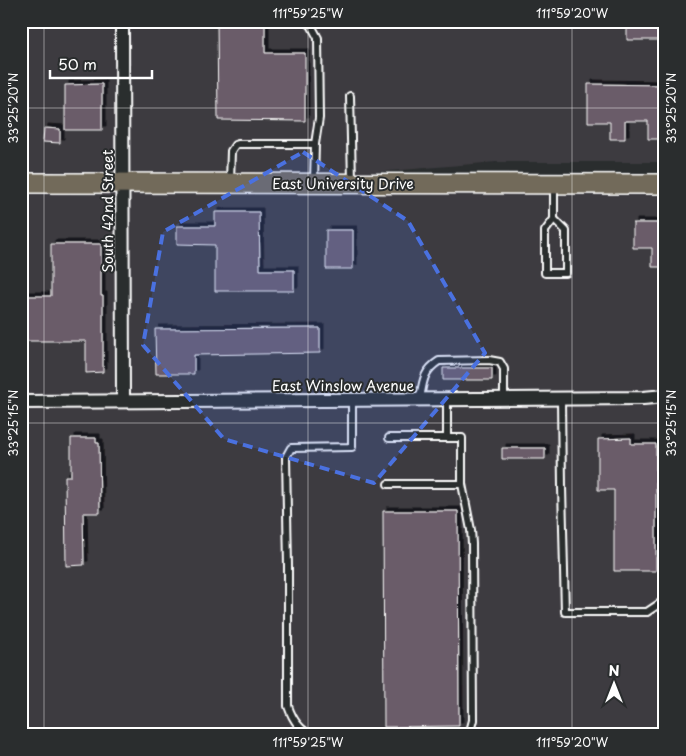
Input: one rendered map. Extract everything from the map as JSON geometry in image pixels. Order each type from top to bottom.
[{"type":"main road","name":"East University Drive","points":[[21,183],[665,184]]},
{"type":"street","name":"South 42nd Street","points":[[122,21],[123,401]]},
{"type":"street","name":"East Winslow Avenue","points":[[21,402],[561,399],[665,396]]},
{"type":"lane","points":[[305,21],[311,25],[318,38],[319,118],[315,144],[314,183]]},
{"type":"lane","points":[[350,96],[352,183]]},
{"type":"lane","points":[[230,183],[230,151],[234,145],[315,144]]},
{"type":"lane","points":[[554,184],[554,219],[545,231],[545,273],[566,273],[566,231],[554,219]]},
{"type":"lane","points":[[420,400],[425,375],[432,365],[439,361],[489,360],[500,362],[504,369],[504,399]]},
{"type":"lane","points":[[447,399],[447,438]]},
{"type":"lane","points":[[561,399],[565,612],[647,612],[665,600]]},
{"type":"lane","points":[[312,735],[299,726],[291,716],[288,706],[286,457],[291,448],[352,447],[352,400]]},
{"type":"lane","points":[[389,438],[462,438],[462,484],[471,530],[472,552],[473,720],[469,735]]},
{"type":"lane","points":[[388,484],[462,484]]},
{"type":"highlighted area","points":[[303,152],[408,221],[485,353],[374,483],[224,439],[143,345],[163,232]]},
{"type":"shaded area","points":[[21,21],[665,21],[665,162],[496,162],[131,193],[665,194],[665,735],[21,735]]},
{"type":"building","points":[[217,21],[265,21],[265,53],[305,53],[305,121],[218,120]]},
{"type":"building","points":[[627,21],[660,21],[660,40],[627,40]]},
{"type":"building","points":[[102,84],[102,130],[65,130],[65,85]]},
{"type":"building","points":[[588,84],[665,85],[665,122],[662,122],[662,139],[648,139],[648,121],[625,121],[625,139],[610,139],[610,122],[588,122]]},
{"type":"building","points":[[44,128],[60,129],[60,143],[43,142]]},
{"type":"building","points":[[215,212],[259,212],[260,270],[294,270],[294,291],[215,291],[215,245],[177,244],[177,226],[215,226]]},
{"type":"building","points":[[633,223],[664,223],[664,267],[652,267],[652,248],[633,248]]},
{"type":"building","points":[[326,230],[353,230],[353,269],[326,269]]},
{"type":"building","points":[[51,244],[101,244],[103,372],[86,373],[86,341],[21,341],[21,296],[51,296]]},
{"type":"building","points":[[320,328],[320,353],[194,355],[194,374],[156,374],[155,329]]},
{"type":"building","points":[[443,368],[492,368],[492,380],[443,380]]},
{"type":"building","points":[[71,438],[96,438],[96,443],[99,443],[100,513],[83,513],[84,565],[66,566],[65,476],[71,476]]},
{"type":"building","points":[[631,438],[631,444],[656,444],[656,571],[614,571],[614,490],[598,490],[598,439]]},
{"type":"building","points":[[502,448],[545,448],[545,459],[502,459]]},
{"type":"building","points":[[383,511],[458,511],[459,726],[384,727]]}]
